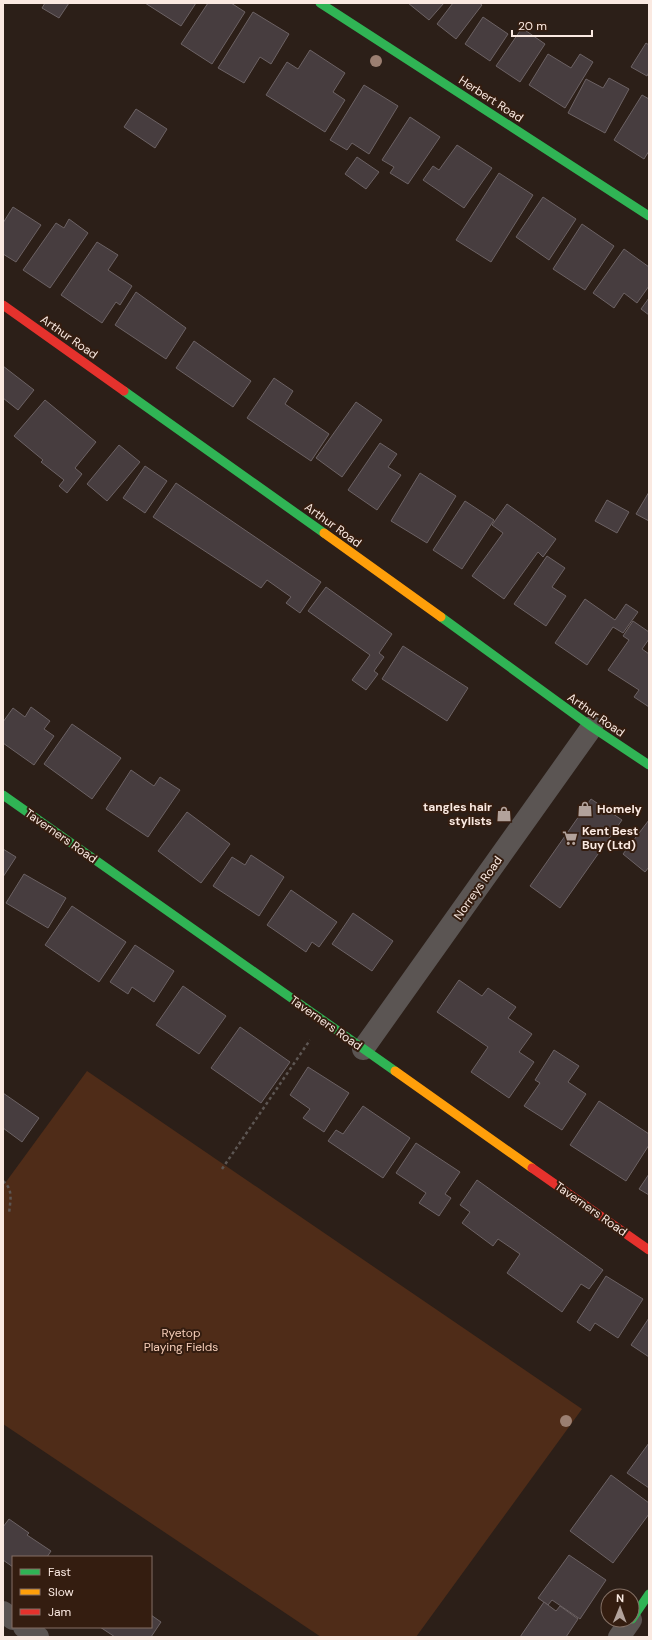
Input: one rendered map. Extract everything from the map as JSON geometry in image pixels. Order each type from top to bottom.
[{"type":"street","name":"Herbert Road","points":[[320,3],[649,216]]},
{"type":"street","name":"Arthur Road","points":[[3,305],[592,727],[649,765]]},
{"type":"street","name":"Norreys Road","points":[[363,1049],[592,727]]},
{"type":"street","name":"Taverners Road","points":[[3,795],[323,1022],[649,1250]]},
{"type":"street","points":[[640,1607],[649,1594]]},
{"type":"street","points":[[3,1612],[12,1618]]},
{"type":"street","points":[[25,1628],[38,1637]]},
{"type":"street","points":[[619,1637],[626,1628]]},
{"type":"path","points":[[222,1169],[323,1022]]},
{"type":"path","points":[[3,1181],[9,1185],[11,1194],[9,1214]]},
{"type":"green space","name":"Ryetop Playing Fields","points":[[87,1071],[582,1409],[416,1637],[321,1637],[3,1424],[3,1186]]},
{"type":"building","points":[[45,3],[69,3],[59,18],[42,8]]},
{"type":"building","points":[[145,3],[196,3],[181,26]]},
{"type":"building","points":[[208,3],[231,3],[245,12],[212,64],[181,44]]},
{"type":"building","points":[[408,3],[444,3],[429,20]]},
{"type":"building","points":[[453,3],[479,3],[482,5],[456,39],[437,24]]},
{"type":"building","points":[[253,12],[289,34],[271,64],[260,57],[244,83],[218,68]]},
{"type":"building","points":[[483,17],[508,34],[490,61],[465,44]]},
{"type":"building","points":[[522,28],[545,44],[520,82],[496,66]]},
{"type":"building","points":[[646,43],[649,45],[649,72],[647,76],[631,67]]},
{"type":"building","points":[[310,50],[345,73],[333,92],[345,100],[325,132],[266,95],[287,62],[298,69]]},
{"type":"building","points":[[548,54],[571,68],[580,54],[593,62],[565,108],[529,85]]},
{"type":"building","points":[[609,78],[629,89],[605,133],[568,113],[586,79],[603,88]]},
{"type":"building","points":[[364,85],[398,106],[369,154],[352,143],[347,150],[330,140]]},
{"type":"building","points":[[642,95],[649,99],[649,151],[644,159],[614,140]]},
{"type":"building","points":[[136,109],[167,129],[155,148],[124,127]]},
{"type":"building","points":[[410,117],[440,137],[408,184],[390,173],[394,167],[382,160]]},
{"type":"building","points":[[457,145],[492,168],[464,208],[423,180],[433,166],[439,170]]},
{"type":"building","points":[[357,157],[379,172],[366,189],[345,174]]},
{"type":"building","points":[[499,173],[533,195],[491,262],[456,240]]},
{"type":"building","points":[[543,197],[576,219],[549,260],[516,237]]},
{"type":"building","points":[[13,207],[41,225],[16,262],[3,254],[3,223]]},
{"type":"building","points":[[69,219],[88,233],[50,288],[23,270],[56,223],[64,228]]},
{"type":"building","points":[[582,224],[614,246],[585,290],[553,269]]},
{"type":"building","points":[[97,242],[118,255],[108,270],[132,286],[120,305],[116,302],[102,323],[61,295]]},
{"type":"building","points":[[624,249],[649,267],[649,286],[637,303],[624,293],[614,308],[593,293]]},
{"type":"building","points":[[136,292],[186,328],[166,359],[115,325]]},
{"type":"building","points":[[649,298],[649,315],[641,309]]},
{"type":"building","points":[[194,341],[251,381],[233,407],[176,368]]},
{"type":"building","points":[[3,366],[34,390],[18,410],[3,398]]},
{"type":"building","points":[[274,378],[293,391],[285,404],[329,434],[311,461],[247,418]]},
{"type":"building","points":[[45,400],[96,442],[75,468],[82,474],[67,493],[59,486],[64,480],[41,462],[43,460],[14,436]]},
{"type":"building","points":[[356,402],[382,420],[342,477],[316,458]]},
{"type":"building","points":[[380,443],[397,454],[388,467],[401,475],[377,510],[348,490]]},
{"type":"building","points":[[119,445],[140,462],[107,501],[87,484]]},
{"type":"building","points":[[145,466],[167,481],[145,513],[123,498]]},
{"type":"building","points":[[420,473],[456,496],[427,543],[391,521]]},
{"type":"building","points":[[176,483],[321,582],[300,613],[286,603],[291,597],[267,580],[261,588],[153,517]]},
{"type":"building","points":[[649,492],[649,521],[636,514]]},
{"type":"building","points":[[607,500],[629,512],[617,533],[595,521]]},
{"type":"building","points":[[465,501],[494,520],[462,569],[433,550]]},
{"type":"building","points":[[507,504],[556,539],[543,557],[538,552],[504,599],[472,576],[503,533],[492,525]]},
{"type":"building","points":[[547,556],[565,568],[552,587],[566,596],[546,626],[514,604]]},
{"type":"building","points":[[326,587],[392,634],[379,653],[384,657],[374,671],[378,674],[366,690],[352,680],[370,655],[308,611]]},
{"type":"building","points":[[585,599],[615,620],[626,604],[638,612],[623,633],[613,627],[587,665],[555,643]]},
{"type":"building","points":[[633,621],[649,632],[649,639],[642,649],[649,654],[649,707],[634,697],[639,690],[608,670],[629,640],[623,636]]},
{"type":"building","points":[[403,646],[468,688],[447,721],[382,679]]},
{"type":"building","points":[[31,707],[50,721],[44,729],[54,736],[34,765],[3,743],[3,722],[13,708],[25,717]]},
{"type":"building","points":[[72,724],[121,758],[92,799],[44,764]]},
{"type":"building","points":[[131,770],[154,786],[160,777],[180,790],[148,837],[106,809]]},
{"type":"building","points":[[591,799],[622,820],[560,908],[530,886]]},
{"type":"building","points":[[187,812],[230,844],[201,883],[158,851]]},
{"type":"building","points":[[649,820],[649,867],[645,872],[623,854]]},
{"type":"building","points":[[3,849],[16,857],[3,877]]},
{"type":"building","points":[[251,855],[284,877],[259,916],[213,886],[232,857],[245,865]]},
{"type":"building","points":[[24,874],[66,898],[48,928],[6,903]]},
{"type":"building","points":[[291,890],[337,922],[319,947],[312,942],[306,952],[267,925]]},
{"type":"building","points":[[72,906],[126,942],[99,982],[45,945]]},
{"type":"building","points":[[353,913],[393,941],[372,971],[332,944]]},
{"type":"building","points":[[135,945],[174,971],[154,1002],[132,987],[128,994],[110,982]]},
{"type":"building","points":[[459,980],[482,996],[488,988],[516,1007],[508,1018],[532,1034],[519,1052],[534,1062],[509,1098],[471,1072],[488,1047],[437,1012]]},
{"type":"building","points":[[183,986],[226,1016],[199,1054],[156,1025]]},
{"type":"building","points":[[240,1027],[290,1062],[261,1103],[211,1068]]},
{"type":"building","points":[[554,1050],[579,1066],[568,1082],[586,1094],[562,1130],[524,1106],[540,1083],[535,1080]]},
{"type":"building","points":[[308,1067],[349,1093],[324,1132],[303,1118],[310,1109],[290,1095]]},
{"type":"building","points":[[3,1093],[39,1118],[22,1142],[3,1128]]},
{"type":"building","points":[[599,1101],[649,1134],[649,1145],[626,1181],[570,1145]]},
{"type":"building","points":[[363,1106],[410,1138],[383,1178],[328,1141],[336,1130],[343,1134]]},
{"type":"building","points":[[416,1143],[460,1172],[445,1194],[451,1198],[439,1216],[419,1203],[426,1193],[396,1173]]},
{"type":"building","points":[[649,1174],[649,1195],[639,1189]]},
{"type":"building","points":[[477,1180],[603,1270],[589,1289],[581,1284],[562,1312],[507,1273],[520,1254],[498,1239],[493,1246],[462,1223],[470,1212],[460,1205]]},
{"type":"building","points":[[606,1276],[643,1299],[618,1338],[595,1323],[590,1331],[577,1322]]},
{"type":"building","points":[[649,1318],[649,1357],[631,1345]]},
{"type":"building","points":[[649,1443],[649,1488],[627,1473]]},
{"type":"building","points":[[611,1475],[649,1503],[649,1514],[613,1563],[570,1531]]},
{"type":"building","points":[[9,1519],[29,1533],[27,1535],[51,1551],[48,1556],[12,1556],[12,1566],[3,1560],[3,1527]]},
{"type":"building","points":[[569,1555],[606,1580],[580,1619],[552,1600],[548,1605],[538,1598]]},
{"type":"building","points":[[544,1602],[556,1611],[560,1606],[578,1619],[566,1637],[520,1637]]},
{"type":"building","points":[[152,1616],[161,1622],[151,1637],[115,1637],[102,1628],[152,1628]]},
{"type":"traffic: fast","points":[[320,3],[649,216]]},
{"type":"traffic: fast","points":[[124,391],[324,533]]},
{"type":"traffic: fast","points":[[441,617],[592,727],[649,765]]},
{"type":"traffic: fast","points":[[3,795],[395,1071]]},
{"type":"traffic: fast","points":[[640,1607],[649,1594]]},
{"type":"traffic: slow","points":[[324,533],[441,617]]},
{"type":"traffic: slow","points":[[395,1071],[532,1168]]},
{"type":"traffic: jam","points":[[3,305],[124,391]]},
{"type":"traffic: jam","points":[[532,1168],[649,1250]]},
{"type":"place","name":"Homely","points":[[585,809]]},
{"type":"place","name":"tangles hair stylists","points":[[504,814]]},
{"type":"place","name":"Kent Best Buy (Ltd)","points":[[570,838]]}]
